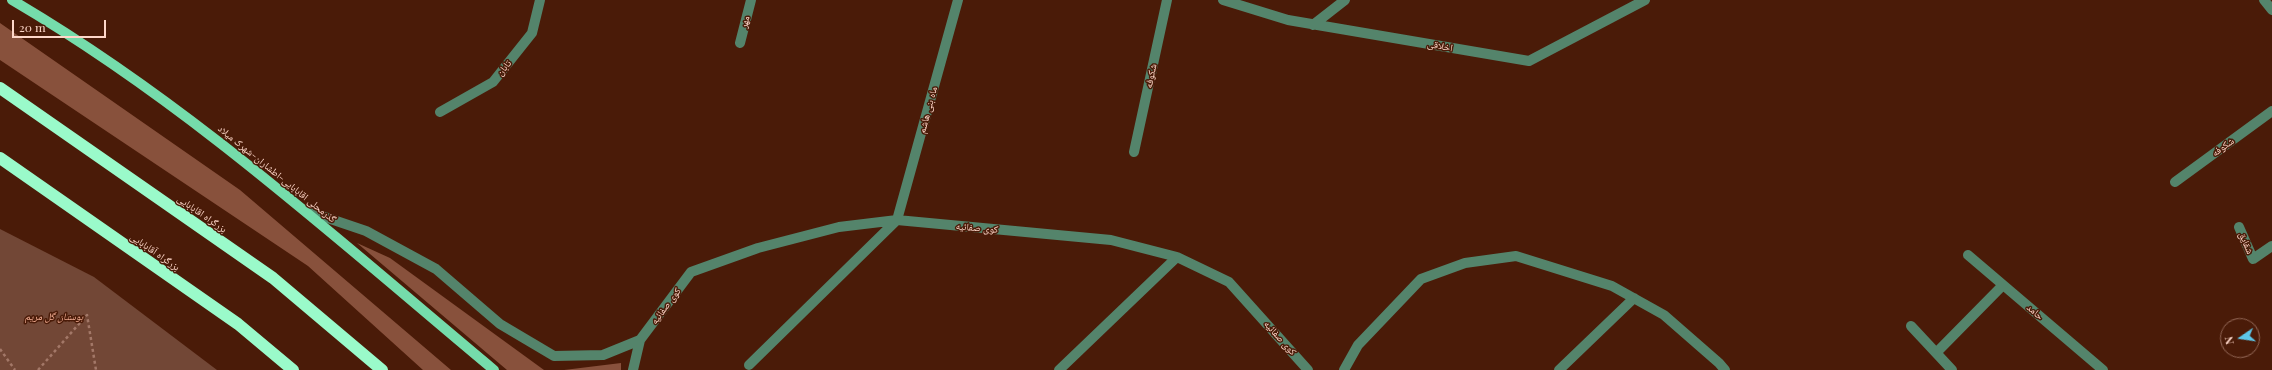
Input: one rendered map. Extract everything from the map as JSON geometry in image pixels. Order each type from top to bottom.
[{"type":"highway","name":"بزرگراه اقابابایی","points":[[0,88],[273,278],[382,370]]},
{"type":"highway","name":"بزرگراه آقابابایی","points":[[0,158],[238,324],[293,370]]},
{"type":"main road","name":"گذرمحلی اقابابایی-اطشاران-شهرک میلاد","points":[[12,0],[44,19],[142,84],[256,170],[494,370]]},
{"type":"street","name":"تابان","points":[[440,112],[493,82],[532,33],[540,0]]},
{"type":"street","name":"مهر","points":[[740,43],[751,0]]},
{"type":"street","name":"ماه بنی هاشم","points":[[897,220],[958,0]]},
{"type":"street","name":"شکوفه","points":[[1134,152],[1167,0]]},
{"type":"street","name":"اخلاقی","points":[[1223,0],[1288,20],[1313,25],[1529,61],[1645,0]]},
{"type":"street","points":[[1313,25],[1345,0]]},
{"type":"street","points":[[2264,0],[2272,10]]},
{"type":"street","name":"شکوفه","points":[[2175,182],[2272,111]]},
{"type":"street","points":[[304,210],[366,231],[436,269],[500,324],[554,356],[602,354],[640,340]]},
{"type":"street","points":[[749,365],[897,220]]},
{"type":"street","name":"کوی صفائیه","points":[[640,340],[691,272],[758,248],[839,227],[897,220],[1111,240],[1177,257],[1229,282],[1308,370]]},
{"type":"street","name":"شقایق","points":[[2239,227],[2253,259],[2272,246]]},
{"type":"street","name":"حامد","points":[[1968,255],[2103,370]]},
{"type":"street","points":[[1344,370],[1358,345],[1421,279],[1465,263],[1516,256],[1612,286],[1664,315],[1725,370]]},
{"type":"street","points":[[1059,370],[1177,257]]},
{"type":"street","points":[[1936,352],[2003,284]]},
{"type":"street","points":[[1559,370],[1634,298]]},
{"type":"street","points":[[1911,326],[1952,370]]},
{"type":"street","points":[[633,370],[640,340]]},
{"type":"path","points":[[38,370],[87,315],[96,370]]},
{"type":"path","points":[[0,349],[14,370]]},
{"type":"green space","name":"بوستان گل مریم","points":[[0,229],[94,277],[217,370],[0,370]]},
{"type":"shaded area","points":[[0,23],[240,190],[451,370],[423,370],[308,266],[0,60]]},
{"type":"shaded area","points":[[357,243],[390,258],[544,370],[507,370]]},
{"type":"shaded area","points":[[621,363],[621,370],[564,370]]}]
